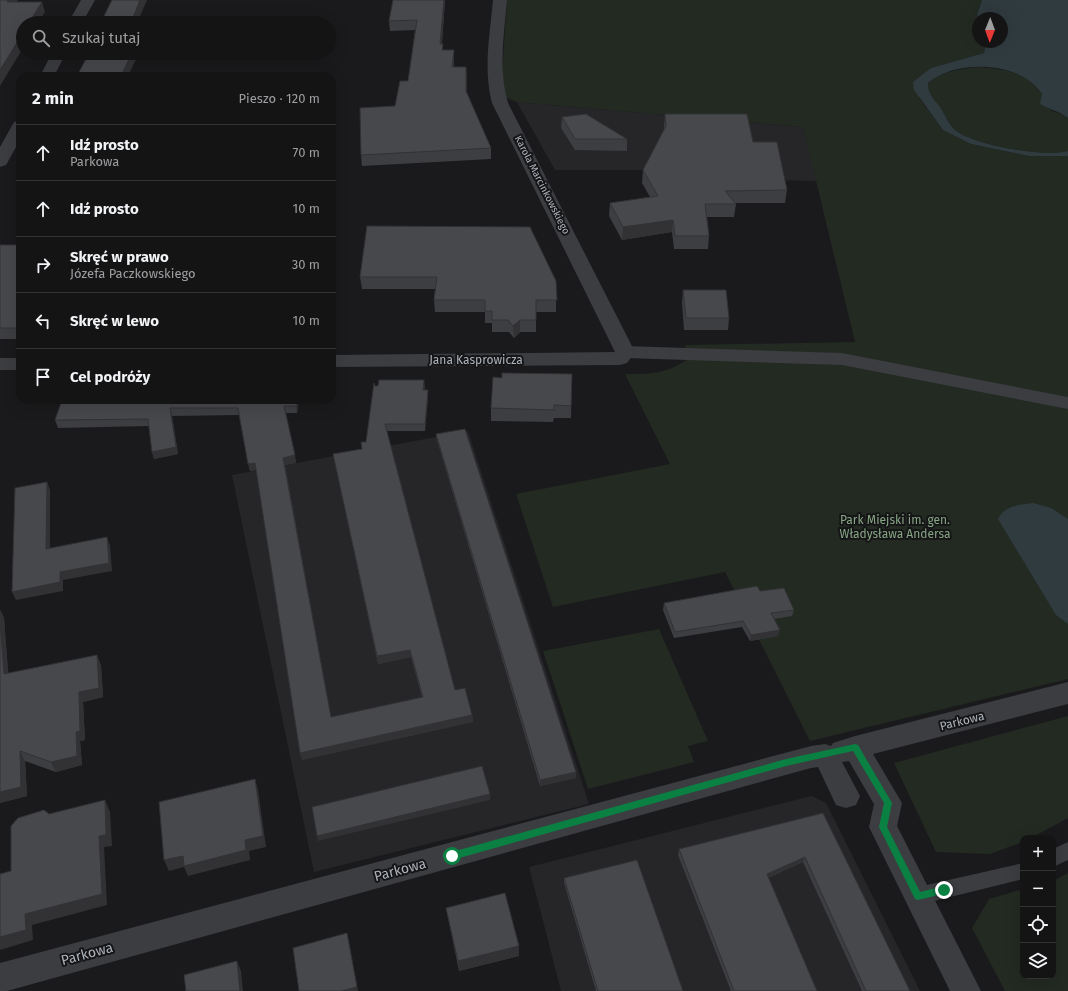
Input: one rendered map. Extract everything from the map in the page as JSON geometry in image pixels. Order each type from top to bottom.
[{"type":"street","points":[[80,16],[88,0]]},
{"type":"street","name":"Karola Marcinkowskiego","points":[[500,0],[495,79],[498,98],[622,355]]},
{"type":"street","points":[[49,72],[55,60]]},
{"type":"street","points":[[0,162],[16,132]]},
{"type":"street","points":[[622,355],[842,359],[1068,403]]},
{"type":"street","name":"Jana Kasprowicza","points":[[336,361],[622,355]]},
{"type":"street","points":[[0,364],[16,364]]},
{"type":"street","name":"Parkowa","points":[[0,978],[786,763],[824,755],[1068,693]]},
{"type":"street","points":[[855,747],[888,803],[883,827],[966,991]]},
{"type":"street","points":[[824,755],[846,796]]},
{"type":"lane","points":[[1056,857],[1068,850]]},
{"type":"lane","points":[[918,896],[1020,872]]},
{"type":"shaded area","points":[[982,0],[1068,0],[1068,118],[1040,104],[1042,94],[1032,83],[1020,75],[988,67],[971,67],[954,70],[940,75],[928,83],[931,96],[955,130],[977,141],[1010,149],[1043,153],[1068,151],[1068,156],[1029,156],[971,144],[943,130],[914,90],[913,82],[931,68],[984,53],[985,48],[1008,48],[1008,12],[978,12]]},
{"type":"shaded area","points":[[517,102],[803,127],[817,181],[700,179],[658,170],[555,170]]},
{"type":"shaded area","points":[[468,431],[589,804],[314,872],[232,475]]},
{"type":"shaded area","points":[[1033,503],[1051,508],[1068,519],[1068,624],[1056,615],[998,519],[1008,508]]},
{"type":"shaded area","points":[[812,796],[826,803],[920,991],[561,991],[529,867]]},
{"type":"green space","name":"Park Miejski im. gen. Władysława Andersa","points":[[507,0],[982,0],[977,12],[972,12],[972,48],[985,48],[984,53],[931,68],[919,98],[943,130],[971,144],[1029,156],[1068,156],[1068,679],[810,741],[725,572],[553,607],[516,494],[670,464],[625,374],[651,373],[673,368],[688,359],[685,345],[855,342],[803,127],[517,102],[505,97],[501,89]]},
{"type":"green space","points":[[980,67],[1018,74],[1032,82],[1041,92],[1052,111],[1065,115],[1068,118],[1068,151],[1043,153],[1010,149],[977,141],[955,130],[931,96],[928,83],[946,73]]},
{"type":"green space","points":[[659,629],[708,741],[688,746],[694,762],[588,789],[543,651]]},
{"type":"green space","points":[[1068,716],[1068,818],[1037,835],[1020,835],[1020,843],[990,854],[936,852],[894,763]]},
{"type":"green space","points":[[1068,873],[1068,991],[1005,991],[972,928],[989,899],[1020,890],[1020,979],[1056,979],[1056,879]]},
{"type":"building","points":[[0,0],[8,0],[7,2],[42,2],[33,16],[16,16],[16,44],[0,70]]},
{"type":"building","points":[[112,0],[140,0],[134,16],[104,16]]},
{"type":"building","points":[[393,0],[444,0],[440,44],[443,44],[442,50],[454,50],[452,67],[466,67],[466,91],[491,148],[361,155],[360,108],[395,106],[400,81],[408,81],[417,20],[389,21]]},
{"type":"building","points":[[85,60],[129,60],[123,72],[79,72]]},
{"type":"building","points":[[586,114],[627,139],[575,139],[562,117]]},
{"type":"building","points":[[665,114],[747,114],[753,142],[777,142],[787,190],[725,191],[736,204],[705,204],[709,236],[675,236],[673,220],[623,227],[610,203],[658,196],[643,170],[666,126]]},
{"type":"building","points":[[367,226],[530,227],[556,281],[557,300],[536,300],[536,320],[520,320],[513,326],[508,320],[492,320],[492,311],[485,311],[485,300],[434,300],[437,277],[360,277]]},
{"type":"building","points":[[0,245],[16,245],[16,328],[0,328]]},
{"type":"building","points":[[683,290],[726,290],[729,318],[686,318]]},
{"type":"building","points":[[502,373],[572,374],[571,406],[554,405],[554,410],[491,408],[493,377],[502,378]]},
{"type":"building","points":[[379,380],[424,380],[423,390],[428,390],[425,424],[385,424],[455,690],[465,688],[472,715],[300,753],[255,463],[248,464],[238,408],[170,408],[176,447],[152,452],[148,419],[55,420],[61,404],[296,404],[296,406],[284,406],[295,455],[283,458],[331,717],[423,697],[410,650],[377,656],[333,454],[362,449],[361,442],[366,442],[374,383],[375,386],[378,386]]},
{"type":"building","points":[[465,429],[576,772],[540,780],[436,434]]},
{"type":"building","points":[[47,482],[46,549],[107,537],[109,563],[60,572],[60,582],[12,592],[15,488]]},
{"type":"building","points":[[757,586],[760,591],[784,588],[794,610],[771,613],[780,630],[751,635],[743,621],[675,632],[664,603]]},
{"type":"building","points":[[0,620],[4,674],[97,655],[99,688],[79,692],[80,731],[76,732],[77,756],[51,762],[20,751],[21,787],[0,792]]},
{"type":"building","points":[[482,766],[490,794],[317,836],[312,807]]},
{"type":"building","points":[[255,779],[263,836],[245,840],[246,850],[184,866],[183,856],[164,860],[159,802]]},
{"type":"building","points":[[105,800],[106,835],[99,836],[102,894],[25,914],[26,930],[0,937],[0,874],[11,871],[11,826],[18,818],[44,810],[49,814]]},
{"type":"building","points":[[823,813],[910,991],[866,991],[805,857],[767,874],[817,991],[734,991],[679,849]]},
{"type":"building","points":[[637,860],[683,991],[598,991],[564,878]]},
{"type":"building","points":[[505,893],[519,946],[458,961],[446,908]]},
{"type":"building","points":[[347,933],[357,987],[341,991],[299,991],[293,948]]},
{"type":"building","points":[[237,961],[240,991],[186,991],[184,975]]},
{"type":"route","points":[[452,856],[635,804],[741,777],[786,763],[855,747],[888,803],[883,827],[918,896],[944,890]]}]
